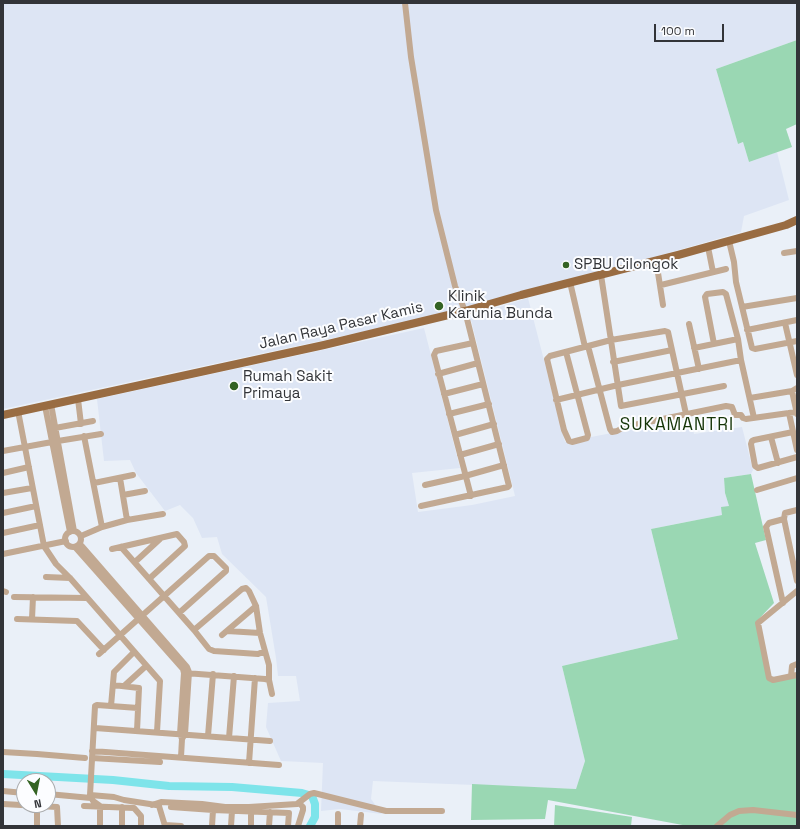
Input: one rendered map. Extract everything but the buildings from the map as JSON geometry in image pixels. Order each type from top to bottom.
[{"type":"main road","name":"Jalan Raya Pasar Kamis","points":[[3,414],[324,345],[465,311],[729,241],[786,225],[797,220]]},
{"type":"street","points":[[405,3],[411,57],[436,210],[455,286],[465,311],[509,486],[421,506]]},
{"type":"street","points":[[729,241],[751,347],[754,350],[797,341]]},
{"type":"street","points":[[708,246],[713,272]]},
{"type":"street","points":[[784,253],[797,251]]},
{"type":"street","points":[[656,260],[663,305]]},
{"type":"street","points":[[661,285],[726,269]]},
{"type":"street","points":[[601,274],[613,362],[621,406],[724,386]]},
{"type":"street","points":[[570,282],[586,346],[612,432],[617,431],[624,426],[726,406],[732,407],[735,415],[741,415],[744,419],[797,413],[795,390],[750,398]]},
{"type":"street","points":[[714,344],[705,297],[707,294],[723,292],[726,294],[738,340],[754,418]]},
{"type":"street","points":[[742,308],[797,298]]},
{"type":"street","points":[[748,330],[797,320]]},
{"type":"street","points":[[785,323],[797,375]]},
{"type":"street","points":[[689,324],[699,369]]},
{"type":"street","points":[[566,352],[588,435],[587,438],[572,442],[568,440],[556,400],[547,359],[550,356],[611,340],[665,331],[669,333],[686,414]]},
{"type":"street","points":[[694,348],[738,340]]},
{"type":"street","points":[[470,496],[434,354],[436,351],[473,343]]},
{"type":"street","points":[[613,362],[672,350]]},
{"type":"street","points":[[556,400],[618,385],[741,360]]},
{"type":"street","points":[[438,374],[478,363]]},
{"type":"street","points":[[444,394],[484,384]]},
{"type":"street","points":[[78,399],[81,424]]},
{"type":"street","points":[[449,414],[489,404]]},
{"type":"street","points":[[48,405],[72,531]]},
{"type":"street","points":[[18,411],[44,546],[56,564],[160,681],[157,732]]},
{"type":"street","points":[[789,413],[797,450]]},
{"type":"street","points":[[54,431],[93,421]]},
{"type":"street","points":[[454,435],[494,424]]},
{"type":"street","points":[[793,432],[754,440],[751,443],[755,466],[758,468],[797,457]]},
{"type":"street","points":[[3,451],[101,434]]},
{"type":"street","points":[[84,436],[102,527]]},
{"type":"street","points":[[772,437],[778,463]]},
{"type":"street","points":[[460,455],[499,444]]},
{"type":"street","points":[[425,485],[504,465]]},
{"type":"street","points":[[3,472],[29,467]]},
{"type":"street","points":[[94,483],[133,475]]},
{"type":"street","points":[[120,478],[127,520]]},
{"type":"street","points":[[757,490],[797,478]]},
{"type":"street","points":[[3,493],[32,488]]},
{"type":"street","points":[[123,495],[145,491]]},
{"type":"street","points":[[3,513],[36,506]]},
{"type":"street","points":[[797,510],[785,513],[784,519],[797,581]]},
{"type":"street","points":[[81,536],[102,527],[127,520],[162,514]]},
{"type":"street","points":[[783,603],[766,527],[769,523],[784,519]]},
{"type":"street","points":[[3,533],[40,525]]},
{"type":"street","points":[[72,531],[78,532],[81,536],[81,540],[77,545],[69,546],[66,541],[66,535],[72,531]]},
{"type":"street","points":[[112,549],[176,534],[185,545],[149,579]]},
{"type":"street","points":[[135,562],[162,538]]},
{"type":"street","points":[[3,554],[66,541]]},
{"type":"street","points":[[77,545],[140,616],[186,673],[181,757]]},
{"type":"street","points":[[121,547],[211,650],[258,654],[265,651]]},
{"type":"street","points":[[17,619],[78,620],[101,652],[209,556],[214,556],[226,568],[226,571],[180,613]]},
{"type":"street","points":[[46,577],[70,578]]},
{"type":"street","points":[[194,630],[242,589],[246,588],[256,606],[260,633],[269,665],[269,680],[272,694]]},
{"type":"street","points":[[797,590],[758,623],[769,678],[773,680],[794,676],[792,666],[797,664]]},
{"type":"street","points":[[14,597],[87,598]]},
{"type":"street","points":[[32,619],[33,597]]},
{"type":"street","points":[[256,606],[225,633],[260,633]]},
{"type":"street","points":[[111,706],[114,672],[134,652]]},
{"type":"street","points":[[124,686],[146,666]]},
{"type":"street","points":[[186,673],[213,674],[269,680]]},
{"type":"street","points":[[208,736],[213,674]]},
{"type":"street","points":[[229,738],[234,676]]},
{"type":"street","points":[[248,763],[255,678]]},
{"type":"street","points":[[113,685],[139,688],[137,731]]},
{"type":"street","points":[[100,806],[95,803],[91,796],[95,706],[138,708]]},
{"type":"street","points":[[95,728],[157,732],[182,736],[208,736],[270,741]]},
{"type":"street","points":[[92,751],[279,765]]},
{"type":"street","points":[[3,752],[85,758]]},
{"type":"street","points":[[92,758],[160,762]]},
{"type":"street","points":[[3,792],[16,793]]},
{"type":"street","points":[[56,794],[114,796],[124,800],[159,806],[289,813],[288,826]]},
{"type":"street","points":[[152,804],[162,802],[225,807],[249,807],[301,801],[310,794],[318,794],[386,811],[442,811]]},
{"type":"street","points":[[298,826],[303,810],[301,801]]},
{"type":"street","points":[[3,804],[16,805]]},
{"type":"street","points":[[84,806],[134,808],[141,816],[141,826]]},
{"type":"street","points":[[100,806],[100,826]]},
{"type":"street","points":[[159,806],[165,826],[181,826]]},
{"type":"street","points":[[56,807],[58,826]]},
{"type":"street","points":[[122,807],[122,826]]},
{"type":"street","points":[[212,826],[213,810]]},
{"type":"street","points":[[719,826],[730,815],[739,811],[754,810],[797,815]]},
{"type":"street","points":[[231,826],[232,811]]},
{"type":"street","points":[[250,826],[252,812]]},
{"type":"street","points":[[269,826],[270,812]]},
{"type":"street","points":[[37,813],[38,826]]},
{"type":"street","points":[[338,814],[338,826]]},
{"type":"street","points":[[360,826],[361,815]]},
{"type":"shaded area","points":[[3,3],[797,3],[797,40],[716,69],[738,144],[743,142],[749,162],[777,152],[789,200],[744,216],[741,232],[658,256],[422,319],[3,409]]},
{"type":"shaded area","points":[[528,298],[565,442],[664,423],[692,425],[694,434],[742,427],[753,470],[751,474],[724,478],[725,493],[729,506],[722,515],[651,529],[678,639],[562,666],[585,761],[576,789],[373,781],[371,799],[382,814],[340,809],[321,811],[323,763],[281,761],[266,727],[268,703],[300,701],[296,676],[278,676],[266,597],[222,554],[217,537],[202,538],[193,518],[180,505],[165,511],[136,473],[130,460],[104,461],[97,399],[424,328],[460,468],[412,473],[418,512],[472,505],[515,496],[470,316]]},
{"type":"green space","points":[[797,40],[797,124],[786,129],[792,147],[749,162],[743,142],[738,144],[716,69]]},
{"type":"green space","points":[[751,474],[766,540],[755,543],[774,603],[756,622],[771,682],[797,677],[797,826],[688,826],[548,800],[545,819],[471,820],[472,784],[576,789],[585,761],[562,666],[678,639],[651,529],[722,515],[721,507],[729,506],[725,493],[724,478]]},
{"type":"green space","points":[[555,805],[632,817],[631,826],[554,826]]},
{"type":"waterway","points":[[3,774],[113,780],[169,786],[232,787],[302,793],[312,796],[315,804],[315,817],[310,826]]},
{"type":"place","name":"SPBU Cilongok","points":[[566,265]]},
{"type":"place","name":"Klinik Karunia Bunda","points":[[439,306]]},
{"type":"place","name":"Rumah Sakit Primaya","points":[[234,386]]},
{"type":"district","name":"SUKAMANTRI","points":[[677,425]]}]
